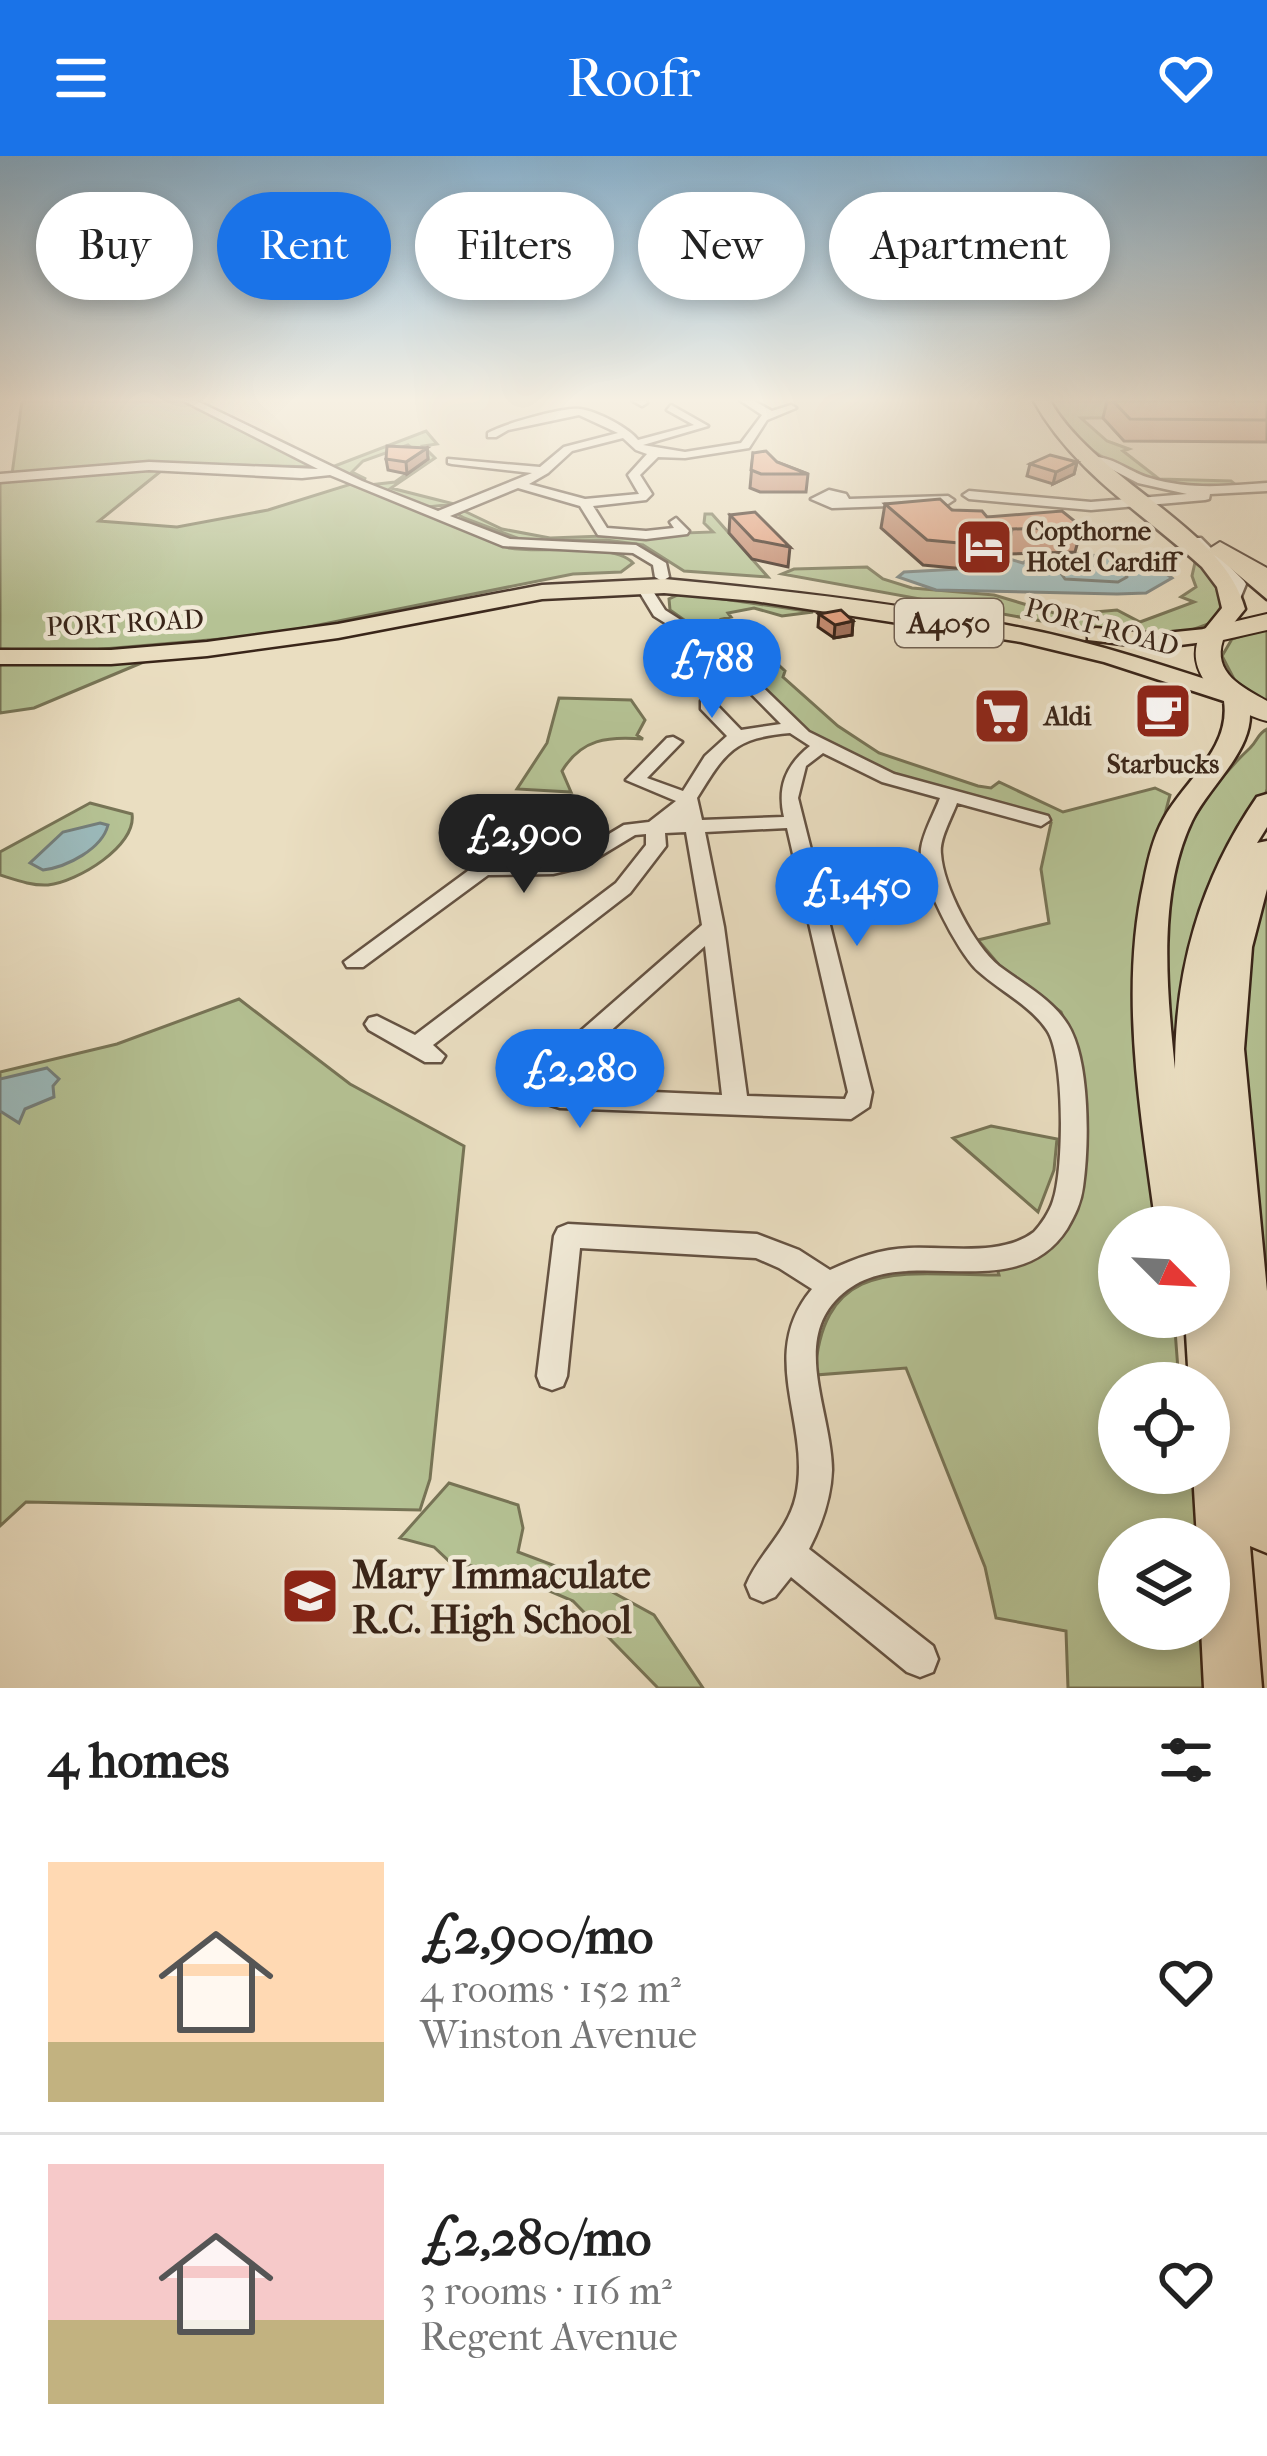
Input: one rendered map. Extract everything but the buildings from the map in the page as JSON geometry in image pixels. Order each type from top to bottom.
[{"type":"highway","points":[[1220,549],[1267,578]]},
{"type":"highway","points":[[1247,710],[1207,666],[1204,652],[1212,635],[1267,622]]},
{"type":"main road","points":[[1107,472],[1220,549],[1267,592]]},
{"type":"main road","points":[[1149,504],[1212,565],[1234,598],[1234,609],[1212,635]]},
{"type":"main road","name":"PORT ROAD","points":[[653,582],[1022,635],[1174,676],[1247,710]]},
{"type":"main road","name":"PORT ROAD","points":[[0,657],[146,655],[324,632],[542,592],[653,582],[954,611],[1120,639],[1212,635]]},
{"type":"main road","points":[[1174,1206],[1156,1058],[1152,933],[1159,882],[1177,819],[1199,782],[1235,744],[1247,710]]},
{"type":"main road","points":[[1201,1206],[1193,1065],[1200,954],[1222,876],[1267,802]]},
{"type":"main road","points":[[1233,1688],[1245,1543],[1226,1043],[1237,932],[1267,850]]},
{"type":"main road","points":[[1211,1338],[1245,1543]]},
{"type":"main road","points":[[1225,1494],[1245,1543]]},
{"type":"street","points":[[0,478],[68,472]]},
{"type":"street","points":[[273,472],[313,472]]},
{"type":"street","points":[[338,472],[515,546],[625,548],[643,562],[653,582],[655,608],[712,646],[790,728],[888,778],[1041,820]]},
{"type":"street","points":[[437,515],[543,472]]},
{"type":"street","points":[[519,485],[586,502],[645,496],[634,476],[637,472]]},
{"type":"street","points":[[1072,501],[1101,492],[1101,472]]},
{"type":"street","points":[[1110,472],[1235,578],[1240,589],[1234,598]]},
{"type":"street","points":[[1116,472],[1200,494]]},
{"type":"street","points":[[1090,506],[1149,504],[1267,489]]},
{"type":"street","points":[[838,499],[970,497],[1090,506],[1180,502],[1200,494]]},
{"type":"street","points":[[586,502],[603,532]]},
{"type":"street","points":[[1046,502],[1149,504]]},
{"type":"street","points":[[497,523],[547,536],[682,531],[676,522]]},
{"type":"street","points":[[706,705],[738,736]]},
{"type":"street","points":[[655,827],[674,816],[720,751],[738,736],[790,728]]},
{"type":"street","points":[[673,742],[635,780],[689,799]]},
{"type":"street","points":[[712,927],[545,1076],[547,1094],[560,1099],[850,1109],[860,1100],[792,822],[789,785],[793,774],[821,746]]},
{"type":"street","points":[[763,1585],[790,1554],[806,1523],[815,1451],[798,1370],[800,1349],[811,1314],[831,1286],[889,1259],[973,1261],[1009,1256],[1049,1233],[1066,1208],[1071,1057],[1051,1015],[990,971],[963,937],[930,852],[950,797]]},
{"type":"street","points":[[689,799],[736,1106]]},
{"type":"street","points":[[355,962],[483,869],[575,863],[631,829],[792,822]]},
{"type":"street","points":[[376,1024],[424,1051],[623,888],[656,846],[655,827]]},
{"type":"street","points":[[552,1376],[556,1236],[742,1244],[772,1251],[831,1286]]},
{"type":"street","points":[[790,1554],[920,1659]]},
{"type":"green space","points":[[159,472],[99,521],[177,527],[268,510],[351,484],[509,548],[593,550],[633,563],[621,572],[573,574],[269,635],[68,652],[0,649],[0,480]]},
{"type":"green space","points":[[414,472],[391,488],[454,504],[428,507],[369,485],[395,482]]},
{"type":"green space","points":[[1135,472],[1236,485],[1181,484]]},
{"type":"green space","points":[[462,510],[502,529],[550,538],[713,532],[704,523],[705,514],[712,514],[768,577],[684,571],[643,545],[606,540],[525,541],[464,518],[459,515]]},
{"type":"green space","points":[[1196,558],[1205,563],[1225,600],[1211,623],[1181,634],[1119,635],[782,574],[794,569],[867,567],[883,579],[912,588],[994,595],[1061,615],[1117,610],[1140,622],[1194,602],[1181,597],[1196,587],[1192,576]]},
{"type":"green space","points":[[682,593],[813,612],[782,616],[754,608],[728,613],[731,617],[722,619],[761,656],[769,656],[785,671],[783,677],[838,726],[879,753],[978,786],[991,788],[999,782],[1063,812],[1155,788],[1170,795],[1164,818],[1165,1206],[1098,1206],[1098,1338],[1176,1338],[1177,1362],[1098,1362],[1098,1494],[1198,1494],[1201,1518],[1098,1518],[1098,1650],[1214,1650],[1224,1688],[1068,1688],[1066,1631],[996,1618],[985,1567],[906,1368],[815,1375],[821,1335],[834,1307],[853,1289],[904,1274],[999,1275],[997,1268],[1042,1252],[1081,1092],[1081,1061],[1061,1012],[999,965],[978,940],[1049,923],[1041,869],[1051,823],[916,784],[818,746],[762,690],[766,682],[754,680],[734,655],[670,610],[669,599]]},
{"type":"green space","points":[[1267,628],[1267,704],[1235,681],[1222,656],[1232,639]]},
{"type":"green space","points":[[146,661],[34,708],[0,713],[0,663]]},
{"type":"green space","points":[[559,698],[631,700],[645,720],[637,735],[643,739],[607,739],[578,752],[562,771],[571,792],[517,789],[547,743]]},
{"type":"green space","points":[[1267,729],[1267,789],[1181,1107],[1162,960],[1172,871],[1188,829],[1214,788]]},
{"type":"green space","points":[[90,803],[132,814],[125,838],[103,860],[48,885],[0,875],[0,852]]},
{"type":"green space","points":[[1267,875],[1267,1362],[1241,1088],[1247,936]]},
{"type":"green space","points":[[239,999],[350,1084],[464,1146],[430,1479],[420,1510],[26,1502],[0,1526],[0,1072],[117,1044]]},
{"type":"green space","points":[[991,1126],[1057,1139],[1054,1170],[1038,1212],[953,1138]]},
{"type":"green space","points":[[449,1483],[518,1505],[523,1528],[518,1552],[585,1577],[654,1615],[703,1688],[658,1688],[573,1601],[510,1574],[449,1561],[434,1547],[400,1538]]},
{"type":"water","points":[[1075,554],[1138,561],[1172,578],[1146,593],[1117,594],[936,590],[898,577],[904,572],[995,567],[1006,558],[1023,563],[1032,556]]},
{"type":"water","points":[[108,825],[104,834],[82,855],[43,870],[30,863],[63,832]]},
{"type":"water","points":[[47,1068],[59,1079],[53,1086],[54,1097],[25,1109],[19,1123],[0,1111],[0,1079]]},
{"type":"place","name":"Copthorne Hotel Cardiff","points":[[984,547]]},
{"type":"place","name":"Starbucks","points":[[1163,711]]},
{"type":"place","name":"Aldi","points":[[1002,716]]},
{"type":"place","name":"Mary Immaculate R.C. High School","points":[[310,1596]]}]
